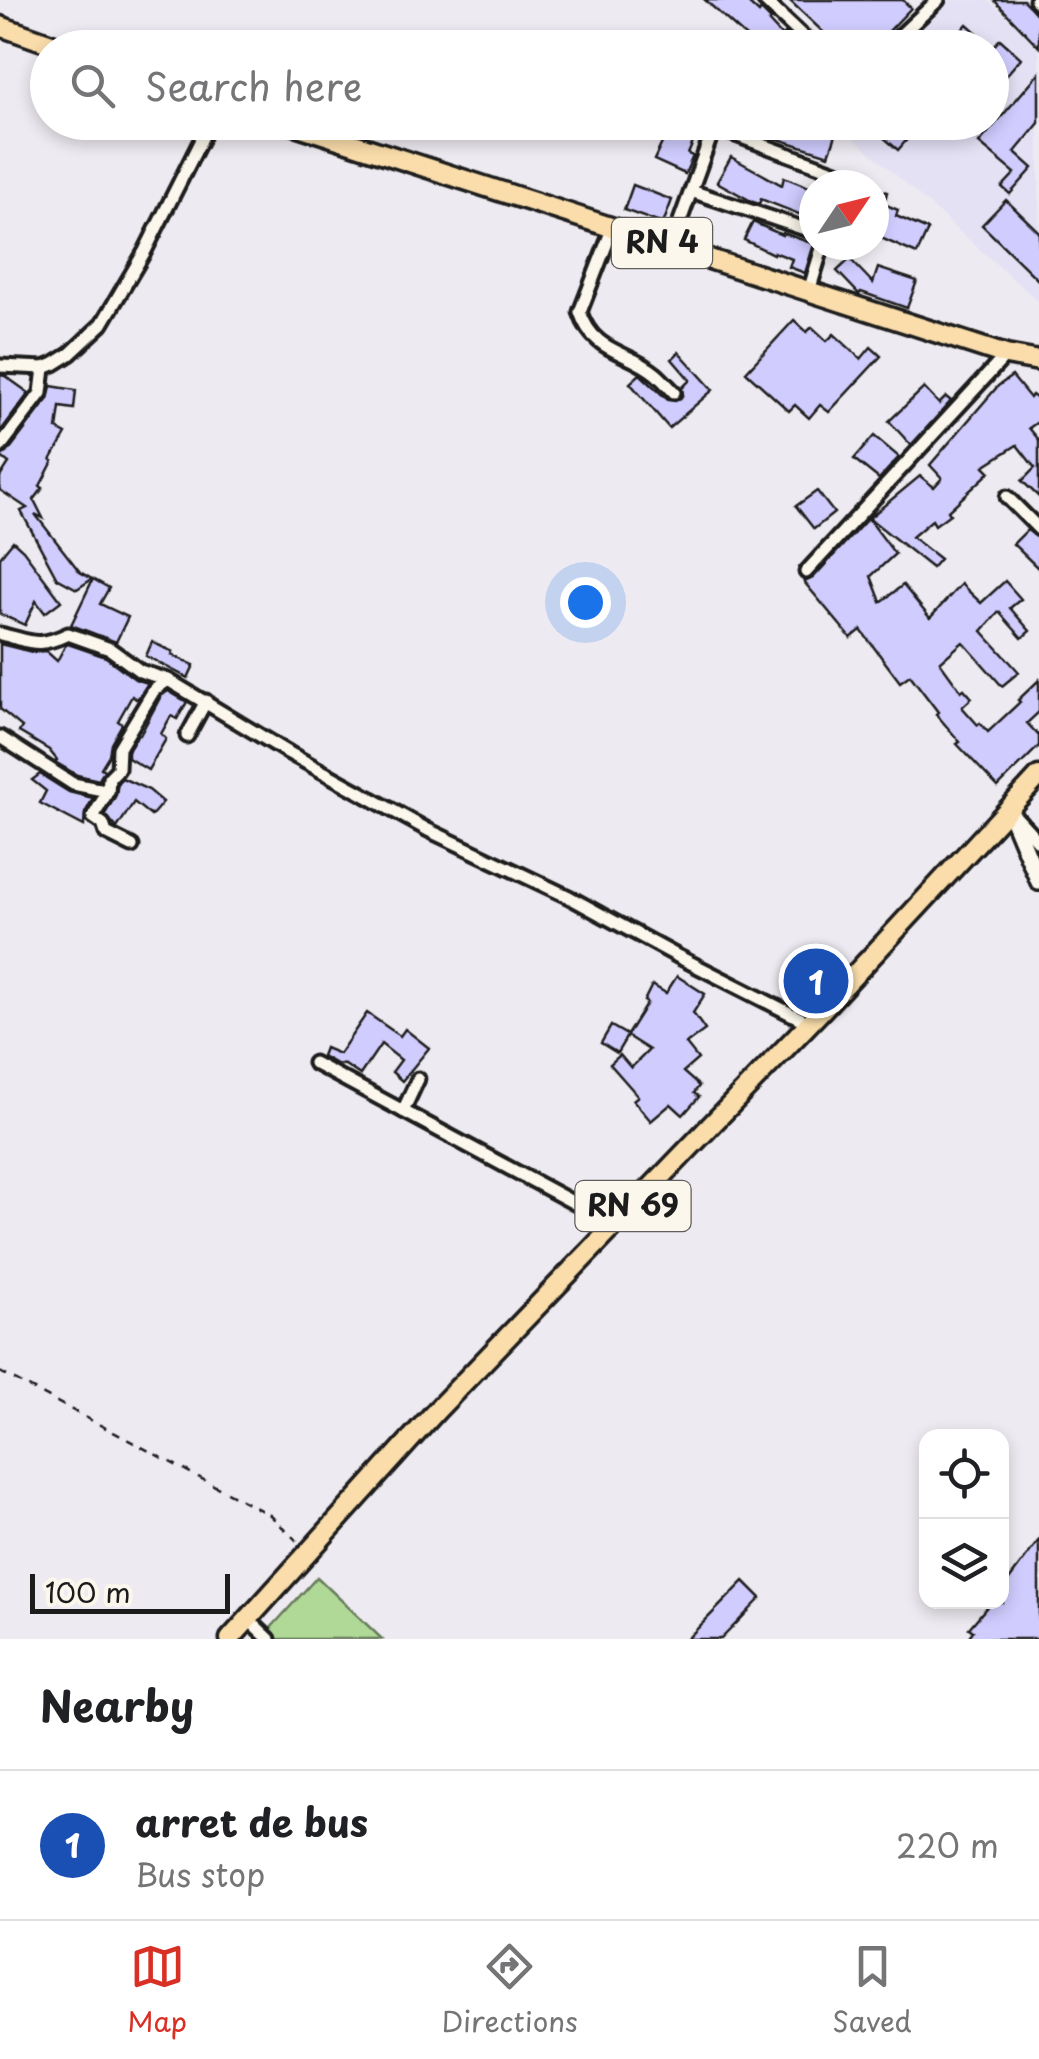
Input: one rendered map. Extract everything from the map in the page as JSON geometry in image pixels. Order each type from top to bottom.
[{"type":"main road","points":[[0,26],[30,37]]},
{"type":"main road","name":"RN 4","points":[[342,140],[1006,355],[1039,360]]},
{"type":"main road","name":"RN 69","points":[[230,1639],[438,1410],[809,1023],[1039,776]]},
{"type":"main road","points":[[1009,810],[1039,882]]},
{"type":"street","points":[[764,0],[796,30]]},
{"type":"street","points":[[915,0],[927,11]]},
{"type":"street","points":[[907,30],[938,0]]},
{"type":"street","points":[[0,366],[44,368],[70,354],[102,324],[145,251],[201,140]]},
{"type":"street","points":[[671,246],[710,140]]},
{"type":"street","points":[[754,140],[832,170]]},
{"type":"street","points":[[691,191],[799,227]]},
{"type":"street","points":[[613,227],[580,312],[585,327],[607,348],[654,372],[674,392]]},
{"type":"street","points":[[809,291],[818,260]]},
{"type":"street","points":[[806,572],[1006,355]]},
{"type":"street","points":[[0,447],[41,393],[44,368]]},
{"type":"street","points":[[1007,497],[1039,529]]},
{"type":"street","points":[[0,634],[32,644],[68,634],[110,650],[140,671],[168,680],[428,830],[568,897],[809,1023]]},
{"type":"street","points":[[132,846],[106,833],[103,824],[92,817],[118,769],[120,748],[154,690],[168,680]]},
{"type":"street","points":[[187,736],[206,701]]},
{"type":"street","points":[[0,738],[73,784],[108,790]]},
{"type":"street","points":[[1009,810],[1039,842]]},
{"type":"street","points":[[314,1063],[614,1226]]},
{"type":"street","points":[[403,1111],[418,1079]]},
{"type":"street","points":[[248,1619],[269,1639]]},
{"type":"path","points":[[0,1372],[270,1515],[307,1554]]},
{"type":"shaded area","points":[[947,0],[988,0],[1039,46],[1039,302],[856,140],[1009,140],[1009,30],[920,30]]},
{"type":"green space","points":[[317,1577],[382,1639],[261,1639]]},
{"type":"building","points":[[705,0],[745,0],[759,13],[761,10],[776,30],[738,30]]},
{"type":"building","points":[[789,0],[903,0],[911,8],[890,30],[821,30]]},
{"type":"building","points":[[994,0],[1023,0],[1029,6],[1039,17],[1039,47]]},
{"type":"building","points":[[1009,47],[1021,58],[1009,72]]},
{"type":"building","points":[[1039,73],[1039,123],[1015,152],[1033,168],[1010,194],[1002,187],[1015,173],[979,143],[1009,140],[1009,108]]},
{"type":"building","points":[[663,140],[694,140],[688,154],[693,156],[685,174],[654,160]]},
{"type":"building","points":[[781,140],[834,140],[829,155]]},
{"type":"building","points":[[887,140],[907,140],[898,150]]},
{"type":"building","points":[[731,157],[782,185],[784,177],[799,183],[799,214],[761,199],[759,204],[753,202],[717,182]]},
{"type":"building","points":[[633,185],[672,200],[663,224],[624,210]]},
{"type":"building","points":[[1006,200],[1039,232],[1039,281],[982,225]]},
{"type":"building","points":[[889,206],[898,210],[896,216],[928,230],[917,254],[889,242]]},
{"type":"building","points":[[753,222],[799,239],[799,260],[809,260],[805,273],[789,267],[792,259],[744,240]]},
{"type":"building","points":[[851,260],[873,283],[878,268],[917,281],[907,308],[859,294],[837,271]]},
{"type":"building","points":[[794,320],[807,332],[812,327],[827,341],[834,334],[861,359],[871,347],[881,356],[829,412],[820,405],[809,418],[795,405],[789,411],[746,372]]},
{"type":"building","points":[[679,352],[713,390],[669,428],[630,383],[640,374],[668,400],[680,399],[682,388],[690,380],[672,359]]},
{"type":"building","points":[[0,375],[29,393],[0,432]]},
{"type":"building","points":[[1012,376],[1030,398],[1032,395],[1039,400],[1039,421],[1029,428],[1039,440],[1039,497],[1022,481],[1035,468],[1017,445],[984,466],[990,472],[948,511],[950,514],[935,525],[932,520],[912,537],[940,559],[932,568],[869,518],[920,476],[934,487],[942,478],[930,465],[998,386]]},
{"type":"building","points":[[51,386],[76,390],[74,409],[60,407],[57,429],[66,434],[34,500],[43,518],[35,514],[80,572],[92,579],[77,589],[57,578],[21,511],[27,508],[0,490],[0,477],[9,463],[0,456],[7,453],[48,399]]},
{"type":"building","points":[[924,388],[939,404],[946,397],[951,401],[911,445],[889,421]]},
{"type":"building","points":[[874,436],[899,457],[879,479],[854,459]]},
{"type":"building","points":[[817,491],[834,513],[814,529],[796,506]]},
{"type":"building","points":[[868,518],[895,554],[871,576],[881,602],[903,585],[930,618],[961,584],[981,603],[1005,581],[1021,599],[1010,608],[1030,631],[1022,638],[999,612],[982,631],[1019,672],[1002,686],[963,642],[940,662],[961,691],[964,689],[972,698],[962,707],[988,732],[1039,680],[1039,712],[1027,723],[1039,736],[1039,746],[998,787],[957,744],[960,742],[910,675],[900,682],[861,630],[851,638],[804,582],[813,578]]},
{"type":"building","points":[[1027,530],[1039,538],[1039,569],[1013,544]]},
{"type":"building","points":[[13,541],[61,601],[45,613],[36,601],[25,625],[0,614],[0,557]]},
{"type":"building","points":[[93,579],[109,588],[100,604],[128,617],[116,642],[71,625]]},
{"type":"building","points":[[152,642],[194,665],[188,678],[146,656]]},
{"type":"building","points":[[0,644],[32,652],[46,651],[57,661],[68,644],[106,657],[135,679],[148,683],[139,697],[132,696],[118,721],[122,724],[99,780],[77,775],[55,762],[49,750],[19,732],[22,727],[0,709]]},
{"type":"building","points":[[168,691],[187,702],[177,719],[171,716],[161,734],[166,739],[148,770],[128,758],[128,751],[161,696]]},
{"type":"building","points":[[40,774],[69,792],[93,798],[85,813],[84,826],[40,803],[46,791],[32,780]]},
{"type":"building","points":[[122,778],[149,790],[163,802],[151,816],[134,802],[117,828],[105,814]]},
{"type":"building","points":[[677,976],[705,994],[693,1013],[705,1030],[686,1044],[698,1059],[683,1072],[699,1086],[694,1093],[699,1097],[683,1115],[671,1104],[651,1121],[633,1100],[638,1096],[610,1064],[620,1055],[631,1068],[649,1050],[627,1036],[617,1053],[601,1043],[611,1026],[627,1035],[647,1003],[644,1001],[652,985],[666,993]]},
{"type":"building","points":[[367,1013],[400,1036],[405,1029],[429,1048],[402,1081],[392,1072],[401,1060],[381,1044],[360,1075],[322,1056],[325,1048],[339,1054]]},
{"type":"building","points":[[1039,1540],[1039,1639],[967,1639],[973,1631],[969,1628],[985,1609],[1009,1609],[1009,1580]]},
{"type":"building","points":[[744,1581],[761,1598],[721,1639],[687,1639]]},
{"type":"place","name":"arret de bus","points":[[816,981]]}]
